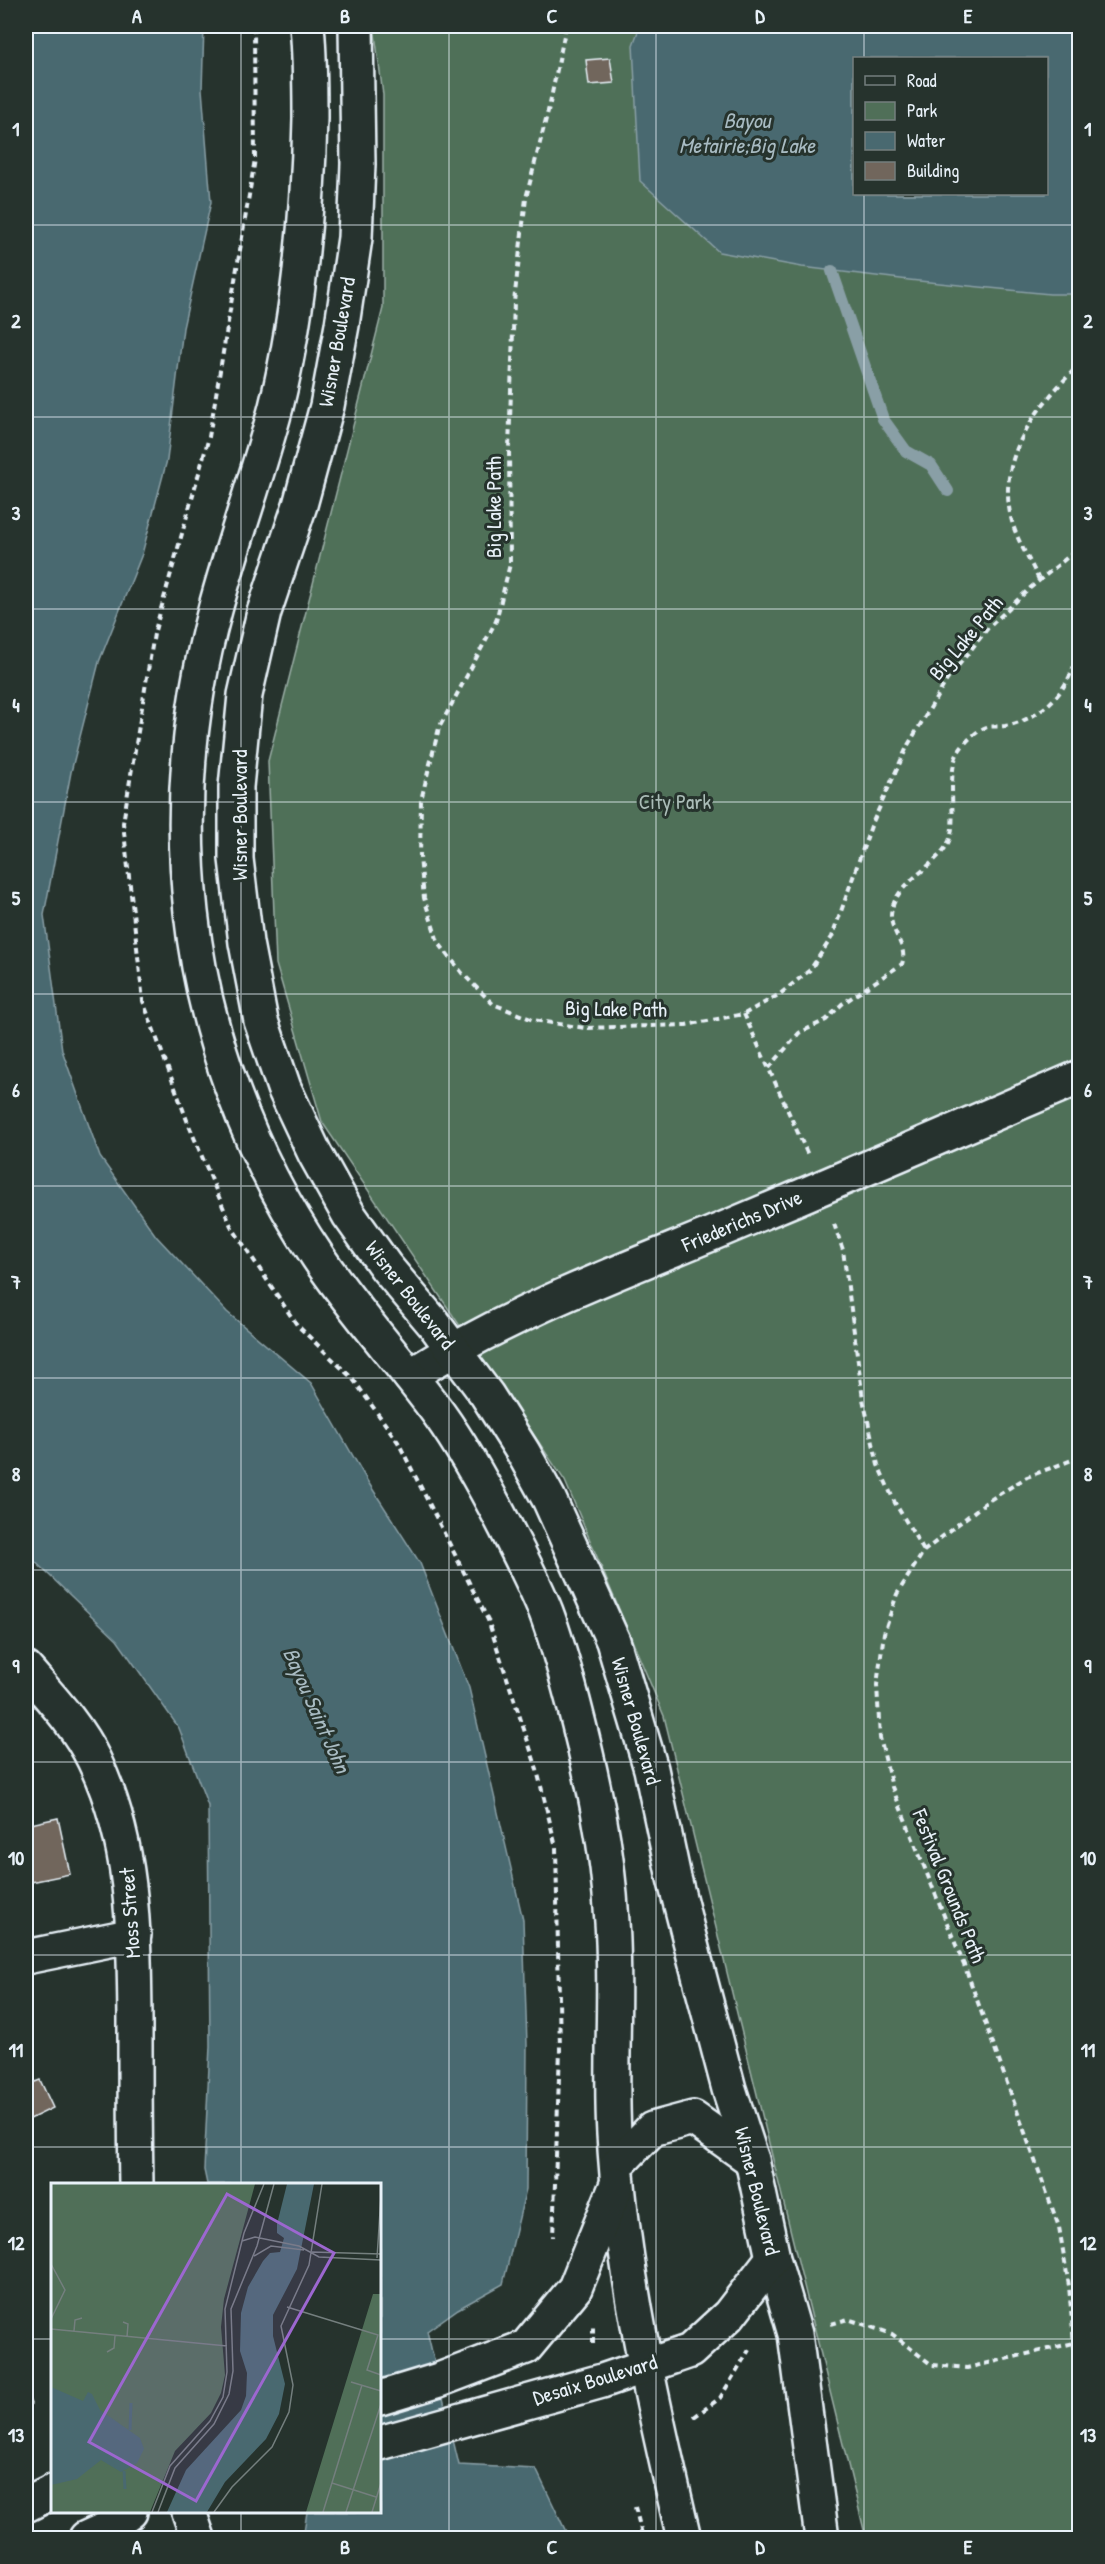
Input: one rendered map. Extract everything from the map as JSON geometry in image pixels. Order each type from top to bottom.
[{"type":"street","points":[[307,26],[310,55],[309,169],[302,252],[276,407],[214,612],[197,686],[187,768],[185,840],[191,915],[203,989],[222,1058],[248,1126],[279,1193],[316,1254],[359,1314],[442,1418],[482,1482],[546,1611],[582,1737],[604,1837],[613,1926],[614,2127],[617,2174],[646,2366],[684,2538]]},
{"type":"street","name":"Wisner Boulevard","points":[[356,26],[358,164],[353,249],[327,406],[300,505],[264,612],[245,695],[236,787],[236,859],[246,943],[261,1021],[284,1088],[315,1154],[349,1215],[386,1267],[493,1404],[549,1499],[613,1641],[651,1769],[674,1878],[729,2090],[752,2160],[773,2258],[795,2334],[822,2538]]},
{"type":"street","name":"Friederichs Drive","points":[[410,1376],[452,1349],[535,1306],[1080,1077]]},
{"type":"street","name":"Moss Street","points":[[26,1669],[68,1717],[94,1761],[114,1817],[127,1864],[134,1935],[136,2183]]},
{"type":"street","points":[[26,1957],[134,1935]]},
{"type":"street","points":[[381,2398],[439,2380],[526,2347],[575,2288],[617,2174],[652,2129],[693,2118],[752,2160]]},
{"type":"street","name":"Desaix Boulevard","points":[[381,2443],[602,2381],[690,2351],[729,2315],[773,2258]]},
{"type":"street","points":[[26,2505],[51,2492]]},
{"type":"street","points":[[86,2538],[108,2528],[127,2513]]},
{"type":"street","points":[[190,2513],[198,2538]]},
{"type":"path","name":"Big Lake Path","points":[[566,26],[550,103],[526,198],[514,302],[509,449],[510,564],[496,621],[472,670],[438,728],[421,800],[420,857],[424,898],[438,942],[462,973],[493,1005],[533,1020],[585,1028],[686,1025],[744,1014],[780,994],[810,970],[832,937],[871,826],[908,745],[947,680],[988,628],[1039,580],[1080,547]]},
{"type":"path","points":[[1039,580],[1013,525],[1007,478],[1022,433],[1058,385],[1080,364]]},
{"type":"path","points":[[769,1068],[799,1033],[825,1020],[842,1004],[902,964],[905,954],[891,917],[905,886],[940,854],[950,840],[953,775],[958,752],[971,737],[986,727],[1020,722],[1040,712],[1060,693],[1077,656],[1080,625]]},
{"type":"path","points":[[744,1014],[822,1187],[843,1250],[863,1399],[878,1465],[895,1503],[924,1551]]},
{"type":"path","name":"Festival Grounds Path","points":[[1080,1457],[1027,1477],[985,1503],[924,1551],[897,1594],[884,1633],[877,1685],[880,1738],[892,1786],[968,1975],[1059,2227],[1069,2286],[1080,2412]]},
{"type":"green space","name":"City Park","points":[[374,26],[1079,26],[1079,2538],[866,2538],[664,1716],[565,1481],[322,1122],[276,964],[268,761],[383,308],[383,95]]},
{"type":"water","name":"Bayou Saint John","points":[[26,26],[204,26],[202,89],[211,202],[183,328],[167,460],[142,554],[99,662],[71,772],[44,915],[62,1050],[100,1157],[156,1236],[227,1312],[311,1383],[368,1482],[420,1563],[469,1688],[523,1920],[527,2045],[526,2189],[503,2284],[458,2309],[427,2331],[459,2465],[536,2469],[569,2538],[303,2538],[307,2513],[381,2513],[381,2183],[207,2183],[204,2170],[210,2046],[208,1806],[179,1728],[117,1640],[26,1553]]},
{"type":"water","name":"Bayou Metairie;Big Lake","points":[[640,26],[1079,26],[1079,294],[1050,294],[909,280],[802,267],[719,252],[640,181],[633,45]]},
{"type":"building","points":[[610,58],[614,83],[589,85],[586,60]]},
{"type":"building","points":[[26,1790],[30,1816],[26,1817]]},
{"type":"building","points":[[58,1818],[70,1874],[26,1883],[26,1825]]},
{"type":"building","points":[[26,2063],[35,2082],[40,2080],[53,2108],[26,2121]]},
{"type":"building","points":[[26,2392],[31,2404],[26,2407]]},
{"type":"waterway","points":[[832,271],[883,419],[906,451],[931,465],[948,491]]}]
